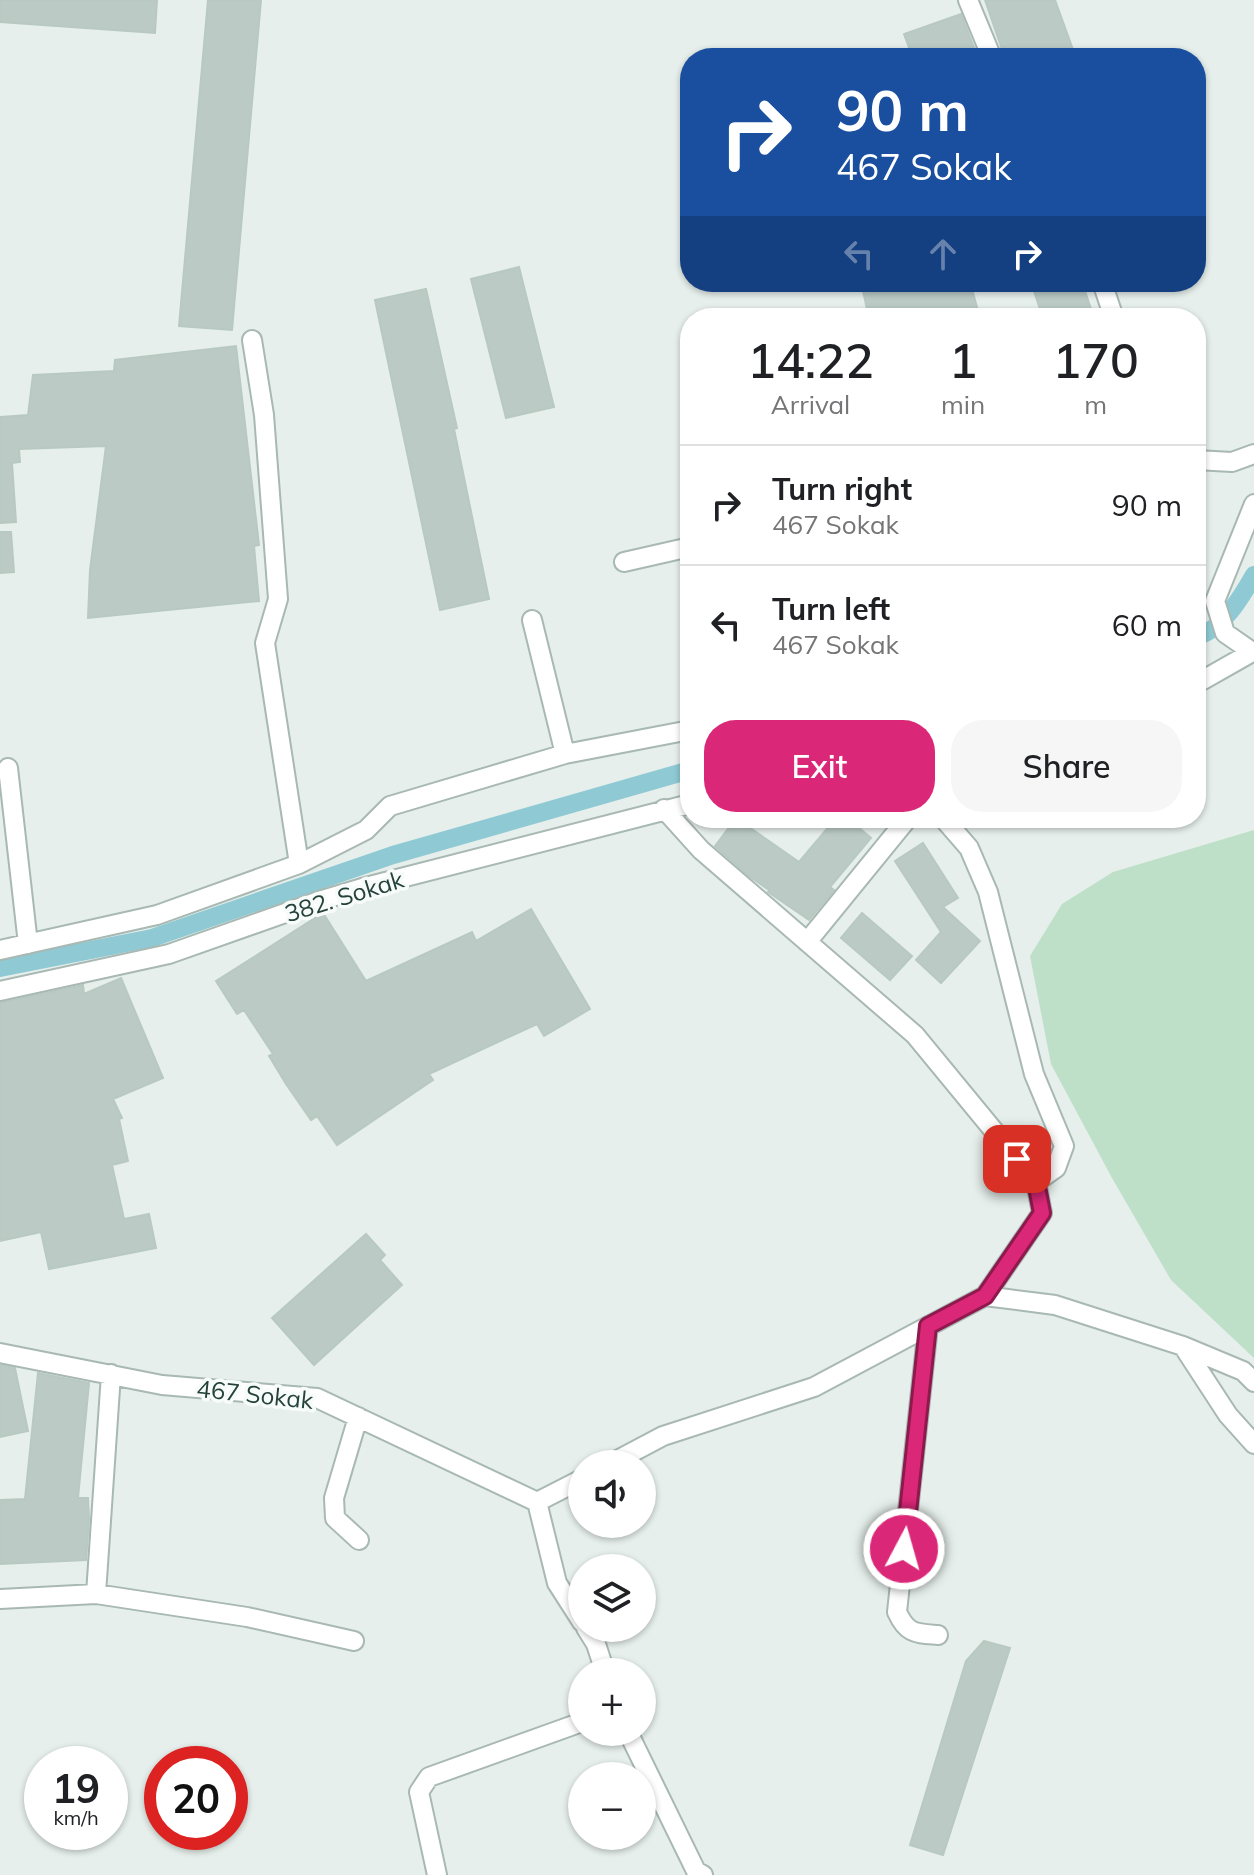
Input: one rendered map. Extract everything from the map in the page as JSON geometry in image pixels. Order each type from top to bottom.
[{"type":"street","points":[[968,0],[988,48]]},
{"type":"street","points":[[252,340],[264,415],[278,599],[265,643],[299,864]]},
{"type":"street","points":[[1206,461],[1232,462],[1254,454]]},
{"type":"street","points":[[1206,678],[1252,651],[1225,633],[1215,601],[1254,504]]},
{"type":"street","points":[[624,562],[680,549]]},
{"type":"street","points":[[532,620],[565,754]]},
{"type":"street","points":[[0,950],[157,915],[299,864],[366,830],[390,806],[565,754],[680,732]]},
{"type":"street","points":[[8,768],[28,944]]},
{"type":"street","name":"382. Sokak","points":[[0,991],[169,954],[335,896],[680,806]]},
{"type":"street","points":[[664,809],[680,827]]},
{"type":"street","points":[[636,1450],[663,1436],[814,1387],[985,1296],[1042,1213],[1036,1182],[915,1035],[701,850],[681,828]]},
{"type":"street","points":[[807,942],[900,828]]},
{"type":"street","points":[[952,828],[969,848],[988,892],[1034,1074],[1064,1146],[1056,1168],[1036,1182]]},
{"type":"street","points":[[985,1296],[1055,1305],[1183,1346],[1243,1371],[1254,1382]]},
{"type":"street","points":[[928,1326],[897,1612],[903,1625],[916,1633],[938,1635]]},
{"type":"street","points":[[1183,1346],[1228,1415],[1254,1444]]},
{"type":"street","name":"467 Sokak","points":[[0,1353],[162,1385],[317,1398],[537,1502]]},
{"type":"street","points":[[96,1594],[111,1374]]},
{"type":"street","points":[[358,1417],[334,1498],[335,1518],[359,1540]]},
{"type":"street","points":[[568,1486],[537,1502],[557,1583],[568,1600]]},
{"type":"street","points":[[0,1599],[96,1594],[247,1617],[354,1641]]},
{"type":"street","points":[[437,1875],[419,1792],[429,1777],[568,1727]]},
{"type":"street","points":[[635,1746],[696,1871],[703,1875]]},
{"type":"green space","points":[[1254,830],[1254,1358],[1171,1280],[1112,1178],[1051,1064],[1030,956],[1062,904],[1113,872]]},
{"type":"building","points":[[0,0],[157,0],[155,33],[0,22]]},
{"type":"building","points":[[208,0],[261,0],[232,330],[179,326]]},
{"type":"building","points":[[985,0],[1055,0],[1072,48],[1002,48]]},
{"type":"building","points":[[961,14],[974,48],[909,48],[904,34]]},
{"type":"building","points":[[519,267],[554,407],[506,418],[471,279]]},
{"type":"building","points":[[426,289],[457,428],[454,429],[489,599],[440,610],[375,300]]},
{"type":"building","points":[[863,292],[973,292],[977,308],[867,308]]},
{"type":"building","points":[[1034,292],[1085,292],[1091,308],[1040,308]]},
{"type":"building","points":[[236,346],[259,545],[254,546],[259,601],[88,618],[90,570],[106,446],[19,449],[20,462],[12,463],[16,522],[0,523],[0,417],[28,415],[33,375],[114,371],[115,360]]},
{"type":"building","points":[[0,532],[11,532],[14,572],[0,573]]},
{"type":"building","points":[[728,828],[750,828],[799,862],[828,828],[859,828],[871,838],[830,887],[834,890],[809,920],[768,892],[715,846]]},
{"type":"building","points":[[923,843],[958,898],[943,907],[980,941],[941,983],[916,960],[941,932],[895,861]]},
{"type":"building","points":[[531,909],[590,1009],[544,1036],[537,1024],[429,1074],[433,1080],[337,1145],[317,1116],[311,1120],[286,1084],[269,1056],[273,1054],[244,1010],[237,1014],[216,981],[323,913],[366,981],[472,932],[476,941]]},
{"type":"building","points":[[862,913],[912,956],[890,980],[841,938]]},
{"type":"building","points":[[121,978],[163,1078],[113,1099],[122,1118],[119,1119],[128,1161],[112,1165],[124,1219],[149,1214],[156,1248],[49,1269],[41,1232],[0,1241],[0,1003],[83,985],[84,994]]},
{"type":"building","points":[[366,1234],[385,1255],[380,1260],[402,1285],[314,1365],[272,1318]]},
{"type":"building","points":[[0,1365],[15,1368],[28,1431],[0,1437]]},
{"type":"building","points":[[38,1373],[89,1383],[78,1498],[88,1498],[86,1560],[0,1564],[0,1500],[25,1499]]},
{"type":"building","points":[[984,1641],[1010,1648],[943,1855],[910,1845],[966,1661]]},
{"type":"waterway","points":[[1206,632],[1222,620],[1254,575]]},
{"type":"waterway","points":[[0,968],[152,938],[393,855],[680,773]]},
{"type":"route","points":[[904,1549],[928,1326],[985,1296],[1042,1213],[1036,1182],[1017,1159]]}]
